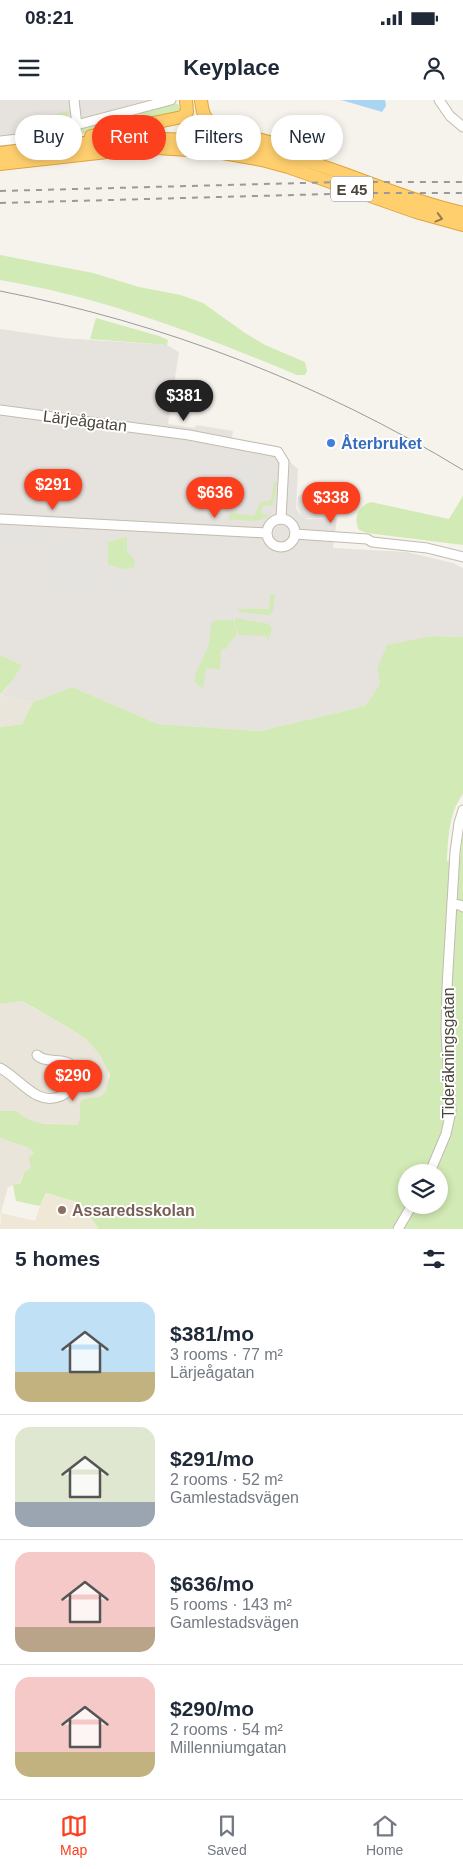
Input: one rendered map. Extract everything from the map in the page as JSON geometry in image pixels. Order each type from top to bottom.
[{"type":"highway","points":[[82,139],[182,117],[186,113],[186,100]]},
{"type":"highway","points":[[202,100],[203,112],[209,121],[228,129],[337,163],[382,189]]},
{"type":"highway","name":"E 45","points":[[82,144],[146,138],[215,142],[283,154],[315,163],[382,189],[463,213]]},
{"type":"highway","name":"E 45","points":[[0,164],[134,149],[217,152],[288,167],[416,212],[463,225]]},
{"type":"highway","name":"E 45","points":[[0,153],[15,151]]},
{"type":"street","points":[[74,100],[76,115]]},
{"type":"street","points":[[82,123],[140,104],[171,100]]},
{"type":"street","points":[[439,100],[450,116],[463,127]]},
{"type":"street","points":[[0,141],[15,139]]},
{"type":"street","name":"Lärjeågatan","points":[[0,410],[189,435],[278,452],[281,454],[284,462],[281,519]]},
{"type":"street","points":[[0,519],[266,533]]},
{"type":"street","points":[[281,519],[291,523],[295,534],[290,544],[280,548],[270,543],[266,533],[270,524],[281,519]]},
{"type":"street","points":[[295,534],[367,539],[372,542],[427,548],[463,557]]},
{"type":"street","points":[[367,539],[374,536],[463,551]]},
{"type":"street","name":"Tideräkningsgatan","points":[[433,1164],[446,1134],[451,1110],[446,1032],[457,833],[463,810]]},
{"type":"street","points":[[452,904],[463,907]]},
{"type":"street","points":[[0,1068],[11,1074],[32,1093],[39,1096],[51,1098],[66,1093],[75,1081],[75,1072],[72,1066],[66,1062],[47,1061],[37,1055]]},
{"type":"street","points":[[398,1229],[407,1214]]},
{"type":"shaded area","points":[[0,100],[149,100],[82,118],[82,115],[15,115],[15,136],[0,138]]},
{"type":"shaded area","points":[[0,329],[62,338],[167,345],[179,352],[168,424],[195,428],[196,425],[233,431],[232,438],[273,445],[282,449],[291,463],[298,469],[296,508],[299,513],[307,519],[337,518],[333,548],[407,552],[453,563],[463,568],[463,637],[432,636],[420,639],[377,670],[380,684],[365,706],[260,731],[158,724],[72,687],[33,702],[1,695],[22,665],[0,655]]},
{"type":"shaded area","points":[[63,343],[76,345],[75,352],[72,352],[66,399],[56,398]]},
{"type":"shaded area","points":[[241,459],[265,462],[261,489],[257,488],[254,515],[230,512],[236,475],[239,475]]},
{"type":"shaded area","points":[[306,491],[340,492],[340,505],[325,518],[305,518],[297,505],[298,497]]},
{"type":"shaded area","points":[[0,533],[84,539],[84,549],[93,550],[92,555],[2,548],[3,539],[0,538]]},
{"type":"shaded area","points":[[304,554],[368,558],[368,564],[304,560]]},
{"type":"shaded area","points":[[55,556],[92,559],[89,591],[52,587]]},
{"type":"shaded area","points":[[109,582],[133,582],[133,599],[108,599]]},
{"type":"shaded area","points":[[0,695],[33,702],[22,724],[0,727]]},
{"type":"shaded area","points":[[21,1001],[86,1039],[100,1055],[108,1070],[109,1082],[106,1091],[101,1096],[84,1099],[80,1108],[80,1121],[77,1125],[35,1123],[25,1119],[17,1111],[0,1111],[0,1004]]},
{"type":"shaded area","points":[[0,1138],[35,1152],[31,1168],[25,1171],[19,1183],[8,1187],[0,1216]]},
{"type":"shaded area","name":"Assaredsskolan","points":[[47,1193],[80,1203],[99,1229],[0,1229],[1,1213],[35,1221]]},
{"type":"green space","points":[[171,103],[178,104],[180,109],[163,115],[132,115]]},
{"type":"green space","points":[[70,110],[68,115],[53,115]]},
{"type":"green space","points":[[92,126],[92,132],[82,134],[82,129]]},
{"type":"green space","points":[[15,143],[15,144],[0,145]]},
{"type":"green space","points":[[0,255],[93,273],[139,287],[181,295],[203,303],[265,345],[305,362],[307,371],[305,375],[297,375],[188,332],[114,307],[38,287],[0,280]]},
{"type":"green space","points":[[96,318],[159,336],[168,340],[167,345],[90,339]]},
{"type":"green space","points":[[274,481],[277,483],[273,505],[262,506],[261,514],[269,515],[261,520],[233,519],[229,521],[230,513],[254,516],[261,502],[271,500]]},
{"type":"green space","points":[[463,496],[463,545],[367,533],[359,530],[357,526],[357,517],[360,509],[371,502],[449,519]]},
{"type":"green space","points":[[127,537],[127,551],[135,561],[134,567],[123,569],[108,564],[108,542]]},
{"type":"green space","points":[[270,594],[275,595],[273,611],[269,615],[240,612],[237,609],[269,609]]},
{"type":"green space","points":[[235,618],[269,624],[272,629],[268,641],[267,636],[239,635]]},
{"type":"green space","points":[[215,620],[233,620],[237,635],[226,649],[221,649],[220,669],[206,668],[203,688],[195,682],[196,673],[209,645],[211,624]]},
{"type":"green space","points":[[432,636],[463,637],[463,794],[452,817],[447,861],[460,859],[463,834],[463,1229],[99,1229],[80,1203],[47,1193],[40,1206],[16,1201],[13,1185],[20,1183],[25,1171],[31,1168],[29,1158],[34,1152],[29,1148],[0,1138],[0,1111],[17,1111],[30,1120],[37,1122],[77,1125],[80,1120],[80,1102],[84,1099],[101,1096],[106,1091],[110,1075],[100,1055],[86,1039],[22,1001],[0,1004],[0,727],[22,724],[33,702],[72,687],[158,724],[260,731],[365,706],[380,684],[377,670],[387,645]]},
{"type":"green space","points":[[0,655],[22,665],[13,680],[0,695]]},
{"type":"water","points":[[341,100],[385,100],[386,106],[382,112]]},
{"type":"tram line","points":[[0,291],[61,304],[121,320],[239,360],[353,410],[463,470]]},
{"type":"railway","points":[[0,191],[340,182],[463,182]]},
{"type":"railway","points":[[0,203],[366,193],[463,193]]},
{"type":"place","name":"Återbruket","points":[[331,443]]},
{"type":"place","name":"Assaredsskolan","points":[[62,1210]]}]
